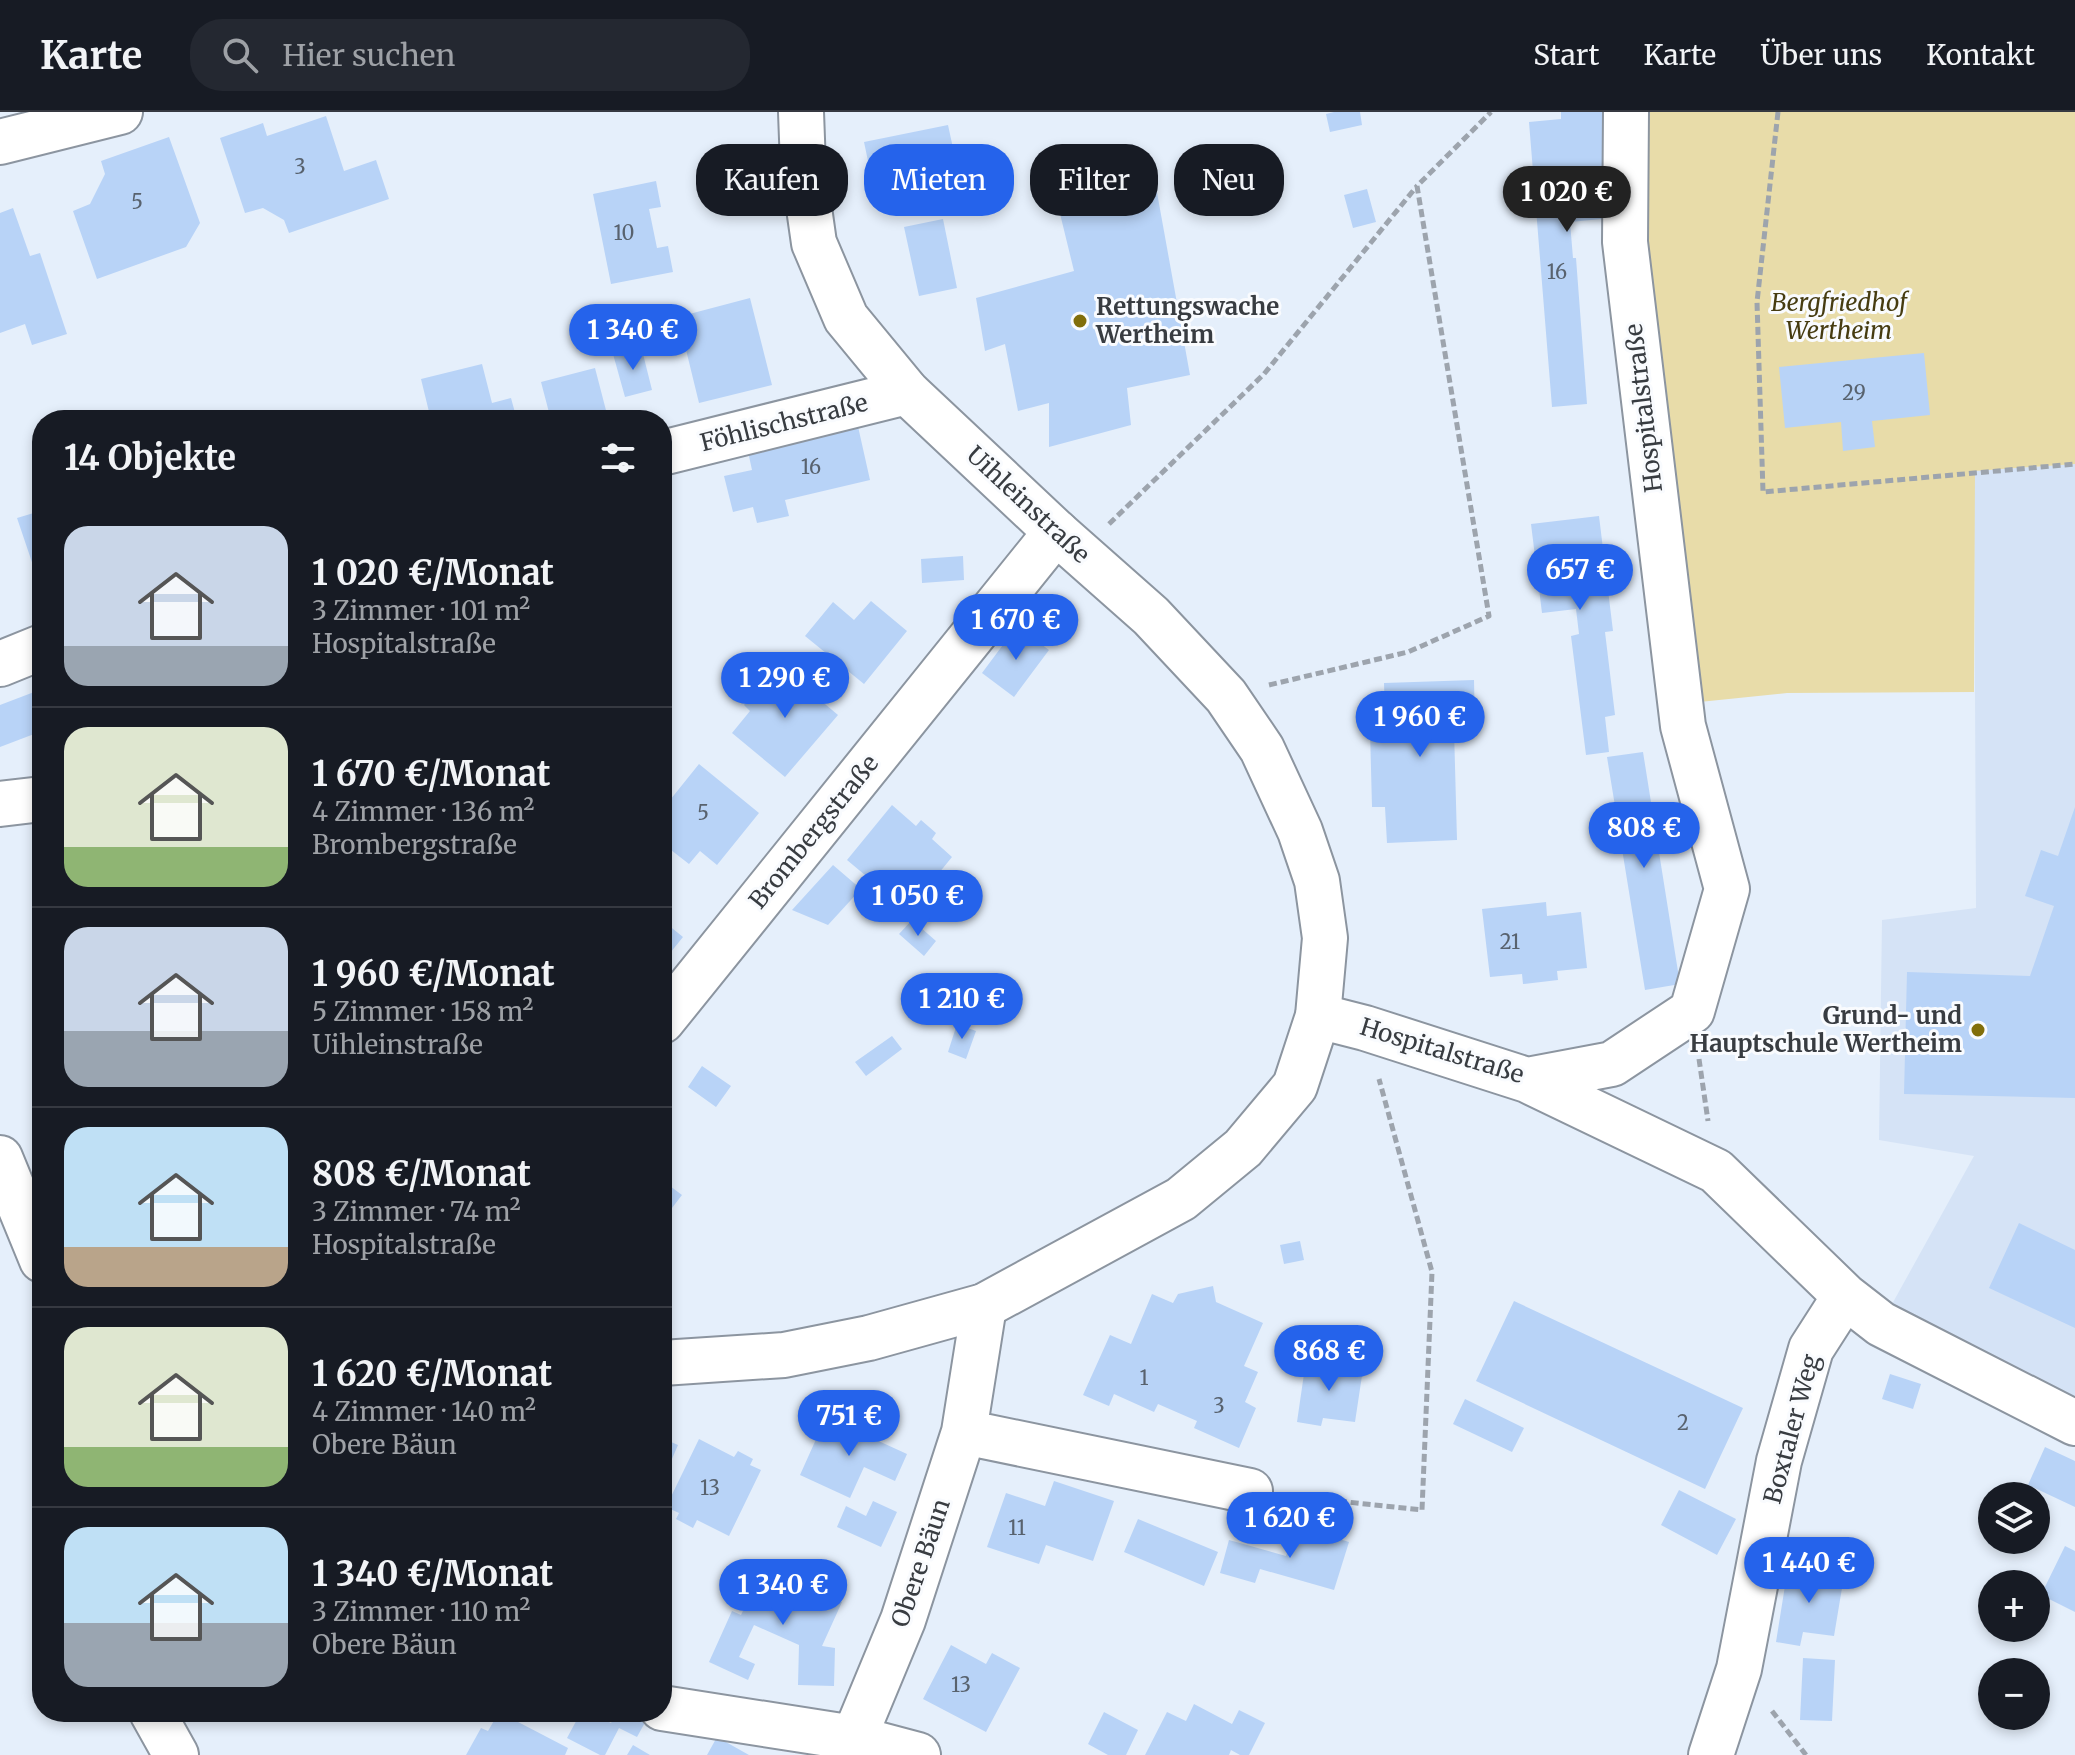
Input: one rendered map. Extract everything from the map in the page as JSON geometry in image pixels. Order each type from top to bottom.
[{"type":"street","points":[[0,142],[120,112]]},
{"type":"street","name":"Uihleinstraße","points":[[672,1362],[784,1355],[869,1338],[984,1306],[1181,1199],[1243,1148],[1295,1086],[1318,1016],[1325,938],[1317,881],[1300,831],[1262,749],[1226,696],[1151,616],[907,392],[846,318],[814,243],[803,166],[801,112]]},
{"type":"street","name":"Hospitalstraße","points":[[1318,1016],[1527,1080],[1612,1064],[1692,1011],[1727,889],[1683,726],[1625,242],[1626,112]]},
{"type":"street","name":"Föhlischstraße","points":[[672,451],[907,392]]},
{"type":"street","name":"Brombergstraße","points":[[672,1009],[1068,542]]},
{"type":"street","points":[[0,664],[32,651]]},
{"type":"street","points":[[0,804],[32,800]]},
{"type":"street","points":[[1527,1080],[1716,1171],[1845,1296],[1881,1324],[2075,1423]]},
{"type":"street","points":[[0,1158],[32,1236]]},
{"type":"street","name":"Boxtaler Weg","points":[[1711,1755],[1739,1669],[1779,1461],[1811,1349],[1845,1296]]},
{"type":"street","name":"Obere Bäun","points":[[854,1738],[903,1620],[964,1432],[984,1306]]},
{"type":"street","points":[[964,1432],[1250,1491]]},
{"type":"street","points":[[672,1710],[854,1738],[918,1755]]},
{"type":"street","points":[[158,1722],[176,1755]]},
{"type":"path","points":[[1068,542],[1264,374],[1417,186],[1491,112]]},
{"type":"path","points":[[1778,112],[1757,302],[1763,492],[2075,464]]},
{"type":"path","points":[[1226,696],[1408,652],[1489,616],[1417,186]]},
{"type":"path","points":[[1692,1011],[1716,1171]]},
{"type":"path","points":[[1250,1491],[1422,1510],[1432,1272],[1365,1028]]},
{"type":"shaded area","name":"Grund- und Hauptschule Wertheim","points":[[2075,464],[2075,1423],[1881,1324],[1974,1156],[1879,1140],[1882,920],[1976,908],[1974,471]]},
{"type":"green space","name":"Bergfriedhof Wertheim","points":[[1626,112],[2075,112],[2075,464],[1975,471],[1974,692],[1787,693],[1680,704]]},
{"type":"building","points":[[1360,112],[1362,125],[1330,132],[1326,114]]},
{"type":"building","points":[[1561,112],[1604,112],[1612,218],[1570,222],[1573,258],[1576,258],[1587,404],[1552,407],[1529,122],[1561,119]]},
{"type":"building","points":[[326,116],[344,171],[376,160],[389,199],[289,233],[284,220],[263,208],[245,213],[220,138],[263,123],[267,136]]},
{"type":"building","points":[[948,125],[952,144],[864,144]]},
{"type":"building","points":[[169,137],[200,223],[186,247],[97,279],[73,211],[90,204],[105,174],[101,161]]},
{"type":"building","points":[[656,181],[661,207],[649,209],[657,248],[668,246],[673,272],[611,284],[593,194]]},
{"type":"building","points":[[1367,189],[1376,222],[1353,228],[1344,195]]},
{"type":"building","name":"Rettungswache Wertheim","points":[[1158,198],[1190,375],[1127,388],[1131,425],[1049,447],[1049,403],[1018,411],[1005,344],[985,351],[976,298],[1074,271],[1061,216],[1158,216]]},
{"type":"building","points":[[13,208],[30,256],[40,253],[67,334],[32,345],[25,324],[0,333],[0,213]]},
{"type":"building","points":[[943,219],[957,288],[919,296],[904,227]]},
{"type":"building","points":[[750,298],[772,385],[699,403],[678,317]]},
{"type":"building","points":[[641,346],[652,390],[625,397],[613,354]]},
{"type":"building","points":[[1924,353],[1930,415],[1872,421],[1875,447],[1843,451],[1841,422],[1785,428],[1779,367]]},
{"type":"building","points":[[482,364],[492,403],[511,398],[514,410],[429,410],[421,379]]},
{"type":"building","points":[[595,368],[606,410],[548,410],[541,382]]},
{"type":"building","points":[[857,422],[870,480],[785,500],[789,516],[757,523],[753,507],[733,512],[724,476],[752,470],[747,447]]},
{"type":"building","points":[[32,514],[32,562],[17,518]]},
{"type":"building","points":[[1599,516],[1613,631],[1605,632],[1615,715],[1605,717],[1609,752],[1586,755],[1571,636],[1579,634],[1576,609],[1542,613],[1531,524]]},
{"type":"building","points":[[963,556],[964,580],[922,583],[921,559]]},
{"type":"building","points":[[871,601],[907,631],[864,684],[805,636],[833,602],[854,620]]},
{"type":"building","points":[[1017,626],[1049,650],[1014,697],[982,673]]},
{"type":"building","points":[[785,667],[802,681],[807,675],[826,691],[819,699],[838,715],[785,777],[732,733],[750,711],[744,705],[761,685],[766,689]]},
{"type":"building","points":[[1474,680],[1475,728],[1454,729],[1457,840],[1387,843],[1385,807],[1372,807],[1370,730],[1394,729],[1394,715],[1385,716],[1384,683]]},
{"type":"building","points":[[32,693],[32,735],[0,747],[0,705]]},
{"type":"building","points":[[1643,752],[1680,984],[1645,990],[1607,757]]},
{"type":"building","points":[[699,764],[759,813],[717,865],[700,851],[689,864],[672,851],[672,798]]},
{"type":"building","points":[[892,805],[916,826],[921,820],[936,833],[932,839],[952,857],[908,911],[847,860]]},
{"type":"building","points":[[2075,807],[2075,1098],[1904,1094],[1907,972],[2030,976],[2054,906],[2025,896],[2041,850],[2058,856]]},
{"type":"building","points":[[833,865],[861,889],[828,925],[792,910]]},
{"type":"building","points":[[1546,902],[1547,916],[1581,912],[1587,968],[1557,971],[1558,980],[1523,984],[1522,974],[1490,977],[1482,909]]},
{"type":"building","points":[[912,920],[936,941],[924,956],[899,934]]},
{"type":"building","points":[[672,928],[683,937],[672,951]]},
{"type":"building","points":[[957,1024],[976,1031],[966,1059],[948,1052]]},
{"type":"building","points":[[892,1036],[902,1049],[866,1076],[855,1062]]},
{"type":"building","points":[[702,1066],[731,1086],[716,1107],[688,1087]]},
{"type":"building","points":[[672,1188],[682,1195],[672,1208]]},
{"type":"building","points":[[2019,1223],[2075,1250],[2075,1328],[1989,1288]]},
{"type":"building","points":[[1300,1241],[1304,1260],[1284,1264],[1280,1245]]},
{"type":"building","points":[[1213,1286],[1216,1302],[1263,1323],[1244,1366],[1258,1372],[1245,1402],[1256,1408],[1239,1448],[1194,1428],[1197,1421],[1158,1404],[1154,1412],[1114,1394],[1109,1406],[1083,1395],[1110,1335],[1131,1344],[1152,1294],[1173,1303],[1178,1294]]},
{"type":"building","points":[[1514,1301],[1743,1408],[1705,1489],[1476,1381]]},
{"type":"building","points":[[1306,1360],[1363,1369],[1355,1422],[1323,1418],[1321,1426],[1297,1422]]},
{"type":"building","points":[[1890,1374],[1921,1384],[1913,1409],[1882,1399]]},
{"type":"building","points":[[1465,1399],[1524,1428],[1512,1452],[1453,1424]]},
{"type":"building","points":[[826,1417],[907,1454],[895,1481],[864,1467],[850,1498],[800,1475]]},
{"type":"building","points":[[699,1439],[734,1457],[738,1451],[753,1459],[750,1465],[761,1470],[729,1536],[697,1520],[693,1528],[676,1519],[679,1513],[672,1510],[672,1495]]},
{"type":"building","points":[[672,1442],[678,1445],[672,1459]]},
{"type":"building","points":[[2045,1447],[2075,1461],[2075,1507],[2050,1495],[2050,1482],[2029,1482]]},
{"type":"building","points":[[1054,1481],[1114,1501],[1093,1561],[1046,1545],[1039,1564],[987,1547],[1006,1493],[1045,1506]]},
{"type":"building","points":[[1679,1490],[1736,1519],[1717,1555],[1661,1525]]},
{"type":"building","points":[[873,1501],[897,1512],[881,1547],[837,1527],[846,1506],[866,1516]]},
{"type":"building","points":[[1138,1519],[1218,1552],[1204,1586],[1124,1552]]},
{"type":"building","points":[[1296,1526],[1349,1542],[1334,1590],[1260,1569],[1255,1583],[1220,1573],[1229,1540],[1286,1556]]},
{"type":"building","points":[[2065,1546],[2075,1551],[2075,1612],[2050,1600],[2050,1577]]},
{"type":"building","points":[[764,1566],[842,1602],[822,1646],[835,1648],[834,1686],[798,1685],[799,1645],[754,1625],[739,1657],[755,1664],[748,1680],[709,1662],[732,1611],[741,1615]]},
{"type":"building","points":[[1788,1567],[1844,1576],[1834,1636],[1803,1632],[1800,1646],[1776,1642]]},
{"type":"building","points":[[951,1645],[986,1664],[992,1653],[1020,1668],[986,1732],[923,1699]]},
{"type":"building","points":[[1803,1658],[1835,1660],[1832,1721],[1800,1720]]},
{"type":"building","points":[[1194,1704],[1232,1724],[1239,1710],[1265,1723],[1249,1755],[1240,1755],[1231,1750],[1229,1755],[1145,1755],[1167,1712],[1186,1721]]},
{"type":"building","points":[[1104,1712],[1138,1730],[1126,1755],[1108,1755],[1088,1744]]},
{"type":"building","points":[[493,1722],[518,1722],[568,1748],[565,1755],[466,1755],[481,1728],[488,1731]]},
{"type":"building","points":[[576,1722],[645,1722],[637,1737],[619,1728],[605,1755],[567,1738]]},
{"type":"building","points":[[717,1737],[749,1755],[707,1755]]},
{"type":"building","points":[[633,1745],[650,1755],[627,1755]]},
{"type":"place","name":"Rettungswache Wertheim","points":[[1080,321]]},
{"type":"place","name":"Grund- und Hauptschule Wertheim","points":[[1978,1030]]}]
